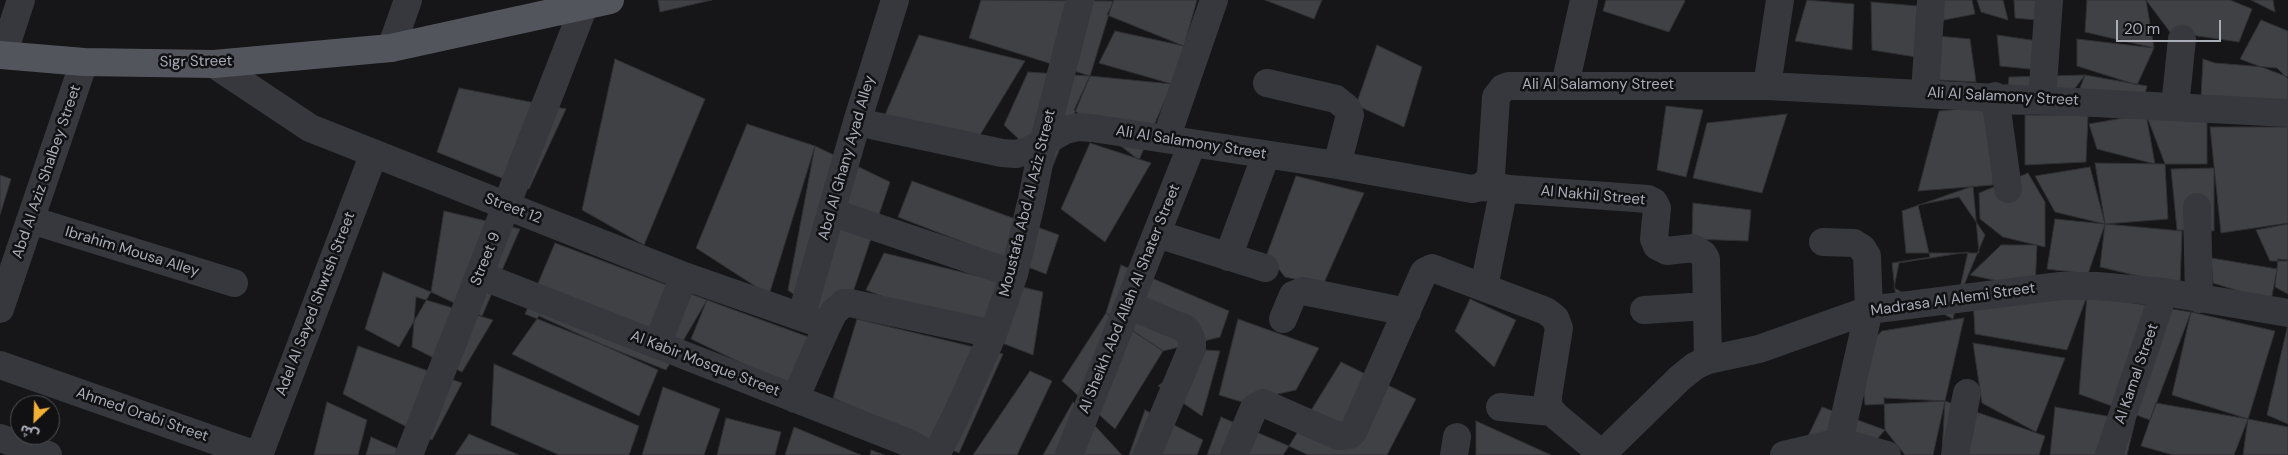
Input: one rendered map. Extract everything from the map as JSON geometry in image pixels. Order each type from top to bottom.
[{"type":"main road","name":"Sigr Street","points":[[1,55],[84,62],[214,64],[391,48],[597,3]]},
{"type":"street","points":[[1,55],[21,0]]},
{"type":"street","points":[[391,48],[408,0]]},
{"type":"street","name":"Abd Al Ghany Ayad Alley","points":[[802,317],[857,122],[895,0]]},
{"type":"street","name":"Moustafa Abd Al Aziz Street","points":[[936,455],[955,418],[992,334],[1014,274],[1043,144],[1080,0]]},
{"type":"street","points":[[1166,139],[1214,0]]},
{"type":"street","points":[[1565,85],[1584,0]]},
{"type":"street","points":[[1767,86],[1780,0]]},
{"type":"street","points":[[1925,92],[1931,0]]},
{"type":"street","points":[[2042,99],[2048,0]]},
{"type":"street","name":"Street 9","points":[[408,455],[506,206],[597,3]]},
{"type":"street","points":[[2175,107],[2182,39]]},
{"type":"street","name":"Abd Al Aziz Shalbey Street","points":[[0,309],[84,62]]},
{"type":"street","name":"Street 12","points":[[214,64],[310,128],[684,276],[827,326]]},
{"type":"street","points":[[1266,84],[1336,99],[1347,108],[1350,115],[1337,165]]},
{"type":"street","name":"Ali Al Salamony Street","points":[[1492,187],[1487,182],[1492,175],[1495,103],[1499,92],[1509,86],[1767,86],[1925,92],[2288,113]]},
{"type":"street","points":[[1995,96],[2008,188]]},
{"type":"street","name":"Ali Al Salamony Street","points":[[857,122],[1002,153],[1016,154],[1043,144],[1053,135],[1078,127],[1337,165],[1464,188],[1492,187]]},
{"type":"street","name":"Al Sheikh Abd Allah Al Shater Street","points":[[1068,455],[1192,144]]},
{"type":"street","name":"Adel Al Sayed Shwtsh Street","points":[[257,455],[374,153]]},
{"type":"street","points":[[1228,257],[1266,155]]},
{"type":"street","points":[[1484,287],[1492,187]]},
{"type":"street","name":"Al Nakhil Street","points":[[1492,187],[1651,200],[1657,208],[1654,239],[1657,246],[1667,250],[1693,248],[1703,254],[1706,259],[1708,360]]},
{"type":"street","points":[[2197,207],[2199,298]]},
{"type":"street","points":[[831,212],[1014,274]]},
{"type":"street","name":"Ibrahim Mousa Alley","points":[[31,220],[234,283]]},
{"type":"street","points":[[1157,234],[1265,268]]},
{"type":"street","points":[[1823,242],[1854,243],[1865,252],[1869,310],[1838,448]]},
{"type":"street","points":[[1234,455],[1254,408],[1263,403],[1338,436],[1349,435],[1354,432],[1424,272],[1432,268],[1551,313],[1559,328],[1547,402],[1551,412],[1602,454]]},
{"type":"street","name":"Al Kabir Mosque Street","points":[[479,275],[909,444],[929,455]]},
{"type":"street","points":[[657,345],[684,276]]},
{"type":"street","name":"Madrasa Al Alemi Street","points":[[1602,454],[1680,378],[1695,366],[1708,360],[1759,349],[1869,310],[2060,286],[2097,286],[2164,292],[2288,313]]},
{"type":"street","points":[[1283,319],[1293,296],[1303,291],[1407,312]]},
{"type":"street","name":"Al Kamal Street","points":[[2110,455],[2164,292]]},
{"type":"street","points":[[795,399],[827,326],[839,307],[844,303],[992,334]]},
{"type":"street","points":[[1128,305],[1186,329],[1192,340],[1192,348],[1148,455]]},
{"type":"street","points":[[1644,310],[1707,306]]},
{"type":"street","name":"Ahmed Orabi Street","points":[[0,365],[257,455]]},
{"type":"street","points":[[1955,455],[1967,393]]},
{"type":"street","points":[[1500,407],[1551,412]]},
{"type":"street","points":[[0,438],[48,455]]},
{"type":"street","points":[[1784,455],[1838,448],[1887,455]]},
{"type":"building","points":[[658,0],[712,0],[660,12]]},
{"type":"building","points":[[981,0],[1113,1],[1090,76],[969,38]]},
{"type":"building","points":[[1114,0],[1197,0],[1184,46],[1107,15]]},
{"type":"building","points":[[1265,0],[1322,0],[1314,19]]},
{"type":"building","points":[[1606,0],[1685,1],[1669,32],[1603,11]]},
{"type":"building","points":[[1807,0],[1854,4],[1852,50],[1795,41]]},
{"type":"building","points":[[1941,0],[1972,0],[1975,14],[1939,21]]},
{"type":"building","points":[[1977,0],[2003,0],[2008,20],[1981,12]]},
{"type":"building","points":[[2014,0],[2040,0],[2037,20],[2015,18]]},
{"type":"building","points":[[2087,0],[2146,0],[2154,48],[2085,32]]},
{"type":"building","points":[[2146,0],[2230,0],[2252,9],[2239,42],[2170,32]]},
{"type":"building","points":[[2251,0],[2273,0],[2275,12]]},
{"type":"building","points":[[1871,2],[1918,6],[1922,58],[1872,50]]},
{"type":"building","points":[[2261,20],[2288,31],[2288,77],[2240,59]]},
{"type":"building","points":[[1115,31],[1184,46],[1172,84],[1099,63]]},
{"type":"building","points":[[919,35],[1025,61],[980,135],[885,115]]},
{"type":"building","points":[[1997,35],[2038,41],[2039,70],[2000,66]]},
{"type":"building","points":[[1938,36],[1970,39],[1976,82],[1937,80]]},
{"type":"building","points":[[2077,39],[2154,48],[2137,85],[2077,66]]},
{"type":"building","points":[[1377,45],[1422,67],[1404,127],[1356,105]]},
{"type":"building","points":[[615,59],[705,99],[644,245],[582,210]]},
{"type":"building","points":[[2203,59],[2215,63],[2277,68],[2288,79],[2288,125],[2201,98]]},
{"type":"building","points":[[1028,72],[1090,76],[1051,170],[1004,125]]},
{"type":"building","points":[[2085,75],[2147,86],[2140,115],[2070,115]]},
{"type":"building","points":[[2085,75],[2055,115],[2005,114],[2009,77]]},
{"type":"building","points":[[1090,76],[1172,84],[1139,160],[1074,110]]},
{"type":"building","points":[[459,88],[566,109],[529,189],[437,152]]},
{"type":"building","points":[[1666,106],[1703,110],[1686,177],[1657,170]]},
{"type":"building","points":[[1996,106],[1993,185],[1918,191],[1939,111]]},
{"type":"building","points":[[1787,114],[1762,193],[1693,178],[1707,123]]},
{"type":"building","points":[[2146,114],[2207,116],[2207,164],[2165,164]]},
{"type":"building","points":[[2146,114],[2155,164],[2097,149],[2089,124]]},
{"type":"building","points":[[2025,115],[2088,115],[2086,162],[2025,165]]},
{"type":"building","points":[[747,124],[815,146],[769,295],[696,248]]},
{"type":"building","points":[[2210,127],[2288,127],[2288,223],[2221,233]]},
{"type":"building","points":[[1090,143],[1151,163],[1105,242],[1061,209]]},
{"type":"building","points":[[815,146],[890,182],[840,331],[788,290]]},
{"type":"building","points":[[2095,163],[2165,164],[2168,219],[2105,224]]},
{"type":"building","points":[[2090,167],[2105,224],[2055,212],[2035,176]]},
{"type":"building","points":[[2214,168],[2214,231],[2177,230],[2171,169]]},
{"type":"building","points":[[2028,173],[2045,202],[2045,247],[2003,237],[1980,219],[1979,193]]},
{"type":"building","points":[[0,175],[11,179],[0,215]]},
{"type":"building","points":[[1296,176],[1364,193],[1323,285],[1285,277],[1267,254]]},
{"type":"building","points":[[912,181],[1059,235],[1046,274],[898,217]]},
{"type":"building","points":[[1973,186],[1979,253],[1906,253],[1902,211]]},
{"type":"building","points":[[1959,197],[1985,235],[1962,290],[1896,299],[1892,263],[1930,257],[1918,205]]},
{"type":"building","points":[[1693,203],[1751,210],[1748,241],[1692,239]]},
{"type":"building","points":[[444,211],[520,229],[482,316],[431,292]]},
{"type":"building","points":[[2055,219],[2105,224],[2088,274],[2047,269]]},
{"type":"building","points":[[2105,224],[2182,231],[2180,286],[2100,267]]},
{"type":"building","points":[[2288,224],[2288,261],[2270,261],[2256,230]]},
{"type":"building","points":[[555,243],[707,300],[666,370],[525,314]]},
{"type":"building","points":[[2001,245],[2037,245],[2035,289],[1970,275]]},
{"type":"building","points":[[1968,252],[1953,319],[1894,288],[1899,263]]},
{"type":"building","points":[[884,253],[1043,292],[1033,355],[866,290]]},
{"type":"building","points":[[2211,258],[2277,269],[2271,301],[2213,283]]},
{"type":"building","points":[[2278,259],[2288,260],[2288,294],[2275,287]]},
{"type":"building","points":[[1121,265],[1229,311],[1220,337],[1163,351],[1106,313]]},
{"type":"building","points":[[383,272],[431,292],[399,347],[365,329]]},
{"type":"building","points":[[2087,296],[2191,312],[2150,420],[2079,394]]},
{"type":"building","points":[[2087,296],[2067,350],[1975,334],[1973,297]]},
{"type":"building","points":[[416,297],[493,320],[462,372],[412,347]]},
{"type":"building","points":[[1470,299],[1516,320],[1494,367],[1455,331]]},
{"type":"building","points":[[707,300],[814,339],[792,387],[691,339]]},
{"type":"building","points":[[2191,312],[2275,331],[2248,419],[2172,395]]},
{"type":"building","points":[[1106,313],[1163,351],[1115,429],[1062,381]]},
{"type":"building","points":[[539,316],[658,370],[639,416],[512,354]]},
{"type":"building","points":[[1964,318],[1945,401],[1865,405],[1860,351],[1882,331]]},
{"type":"building","points":[[857,319],[1003,354],[959,453],[833,398]]},
{"type":"building","points":[[1238,319],[1319,348],[1296,390],[1242,402],[1219,395]]},
{"type":"building","points":[[2288,324],[2288,424],[2267,415]]},
{"type":"building","points":[[1973,343],[2065,358],[2036,432],[1982,403]]},
{"type":"building","points":[[358,346],[462,383],[432,440],[343,394]]},
{"type":"building","points":[[1206,350],[1220,351],[1202,416],[1158,386]]},
{"type":"building","points":[[1341,362],[1416,399],[1387,455],[1308,455],[1289,446]]},
{"type":"building","points":[[494,364],[639,426],[629,455],[559,455],[491,425]]},
{"type":"building","points":[[1030,371],[1052,381],[1017,455],[973,455]]},
{"type":"building","points":[[663,387],[720,409],[704,455],[642,455]]},
{"type":"building","points":[[1884,398],[1945,401],[1933,455],[1905,455],[1885,430]]},
{"type":"building","points":[[1945,401],[2045,436],[2039,455],[1948,455],[1942,452]]},
{"type":"building","points":[[327,402],[367,420],[358,455],[314,455]]},
{"type":"building","points":[[1073,402],[1122,455],[1043,455]]},
{"type":"building","points":[[2156,403],[2248,419],[2234,455],[2173,455],[2141,446]]},
{"type":"building","points":[[1822,407],[1885,430],[1863,455],[1799,455]]},
{"type":"building","points":[[2055,407],[2135,421],[2127,455],[2050,455]]},
{"type":"building","points":[[1145,410],[1203,440],[1197,455],[1129,455]]},
{"type":"building","points":[[1221,417],[1289,446],[1283,455],[1207,455]]},
{"type":"building","points":[[726,418],[781,432],[775,455],[717,455]]},
{"type":"building","points":[[2248,419],[2288,427],[2288,455],[2243,455]]},
{"type":"building","points":[[1476,421],[1551,455],[1476,455]]},
{"type":"building","points":[[794,427],[861,455],[785,455]]},
{"type":"building","points":[[469,434],[519,455],[455,455]]},
{"type":"building","points":[[371,437],[412,455],[366,455]]},
{"type":"building","points":[[871,450],[885,455],[870,455]]}]
